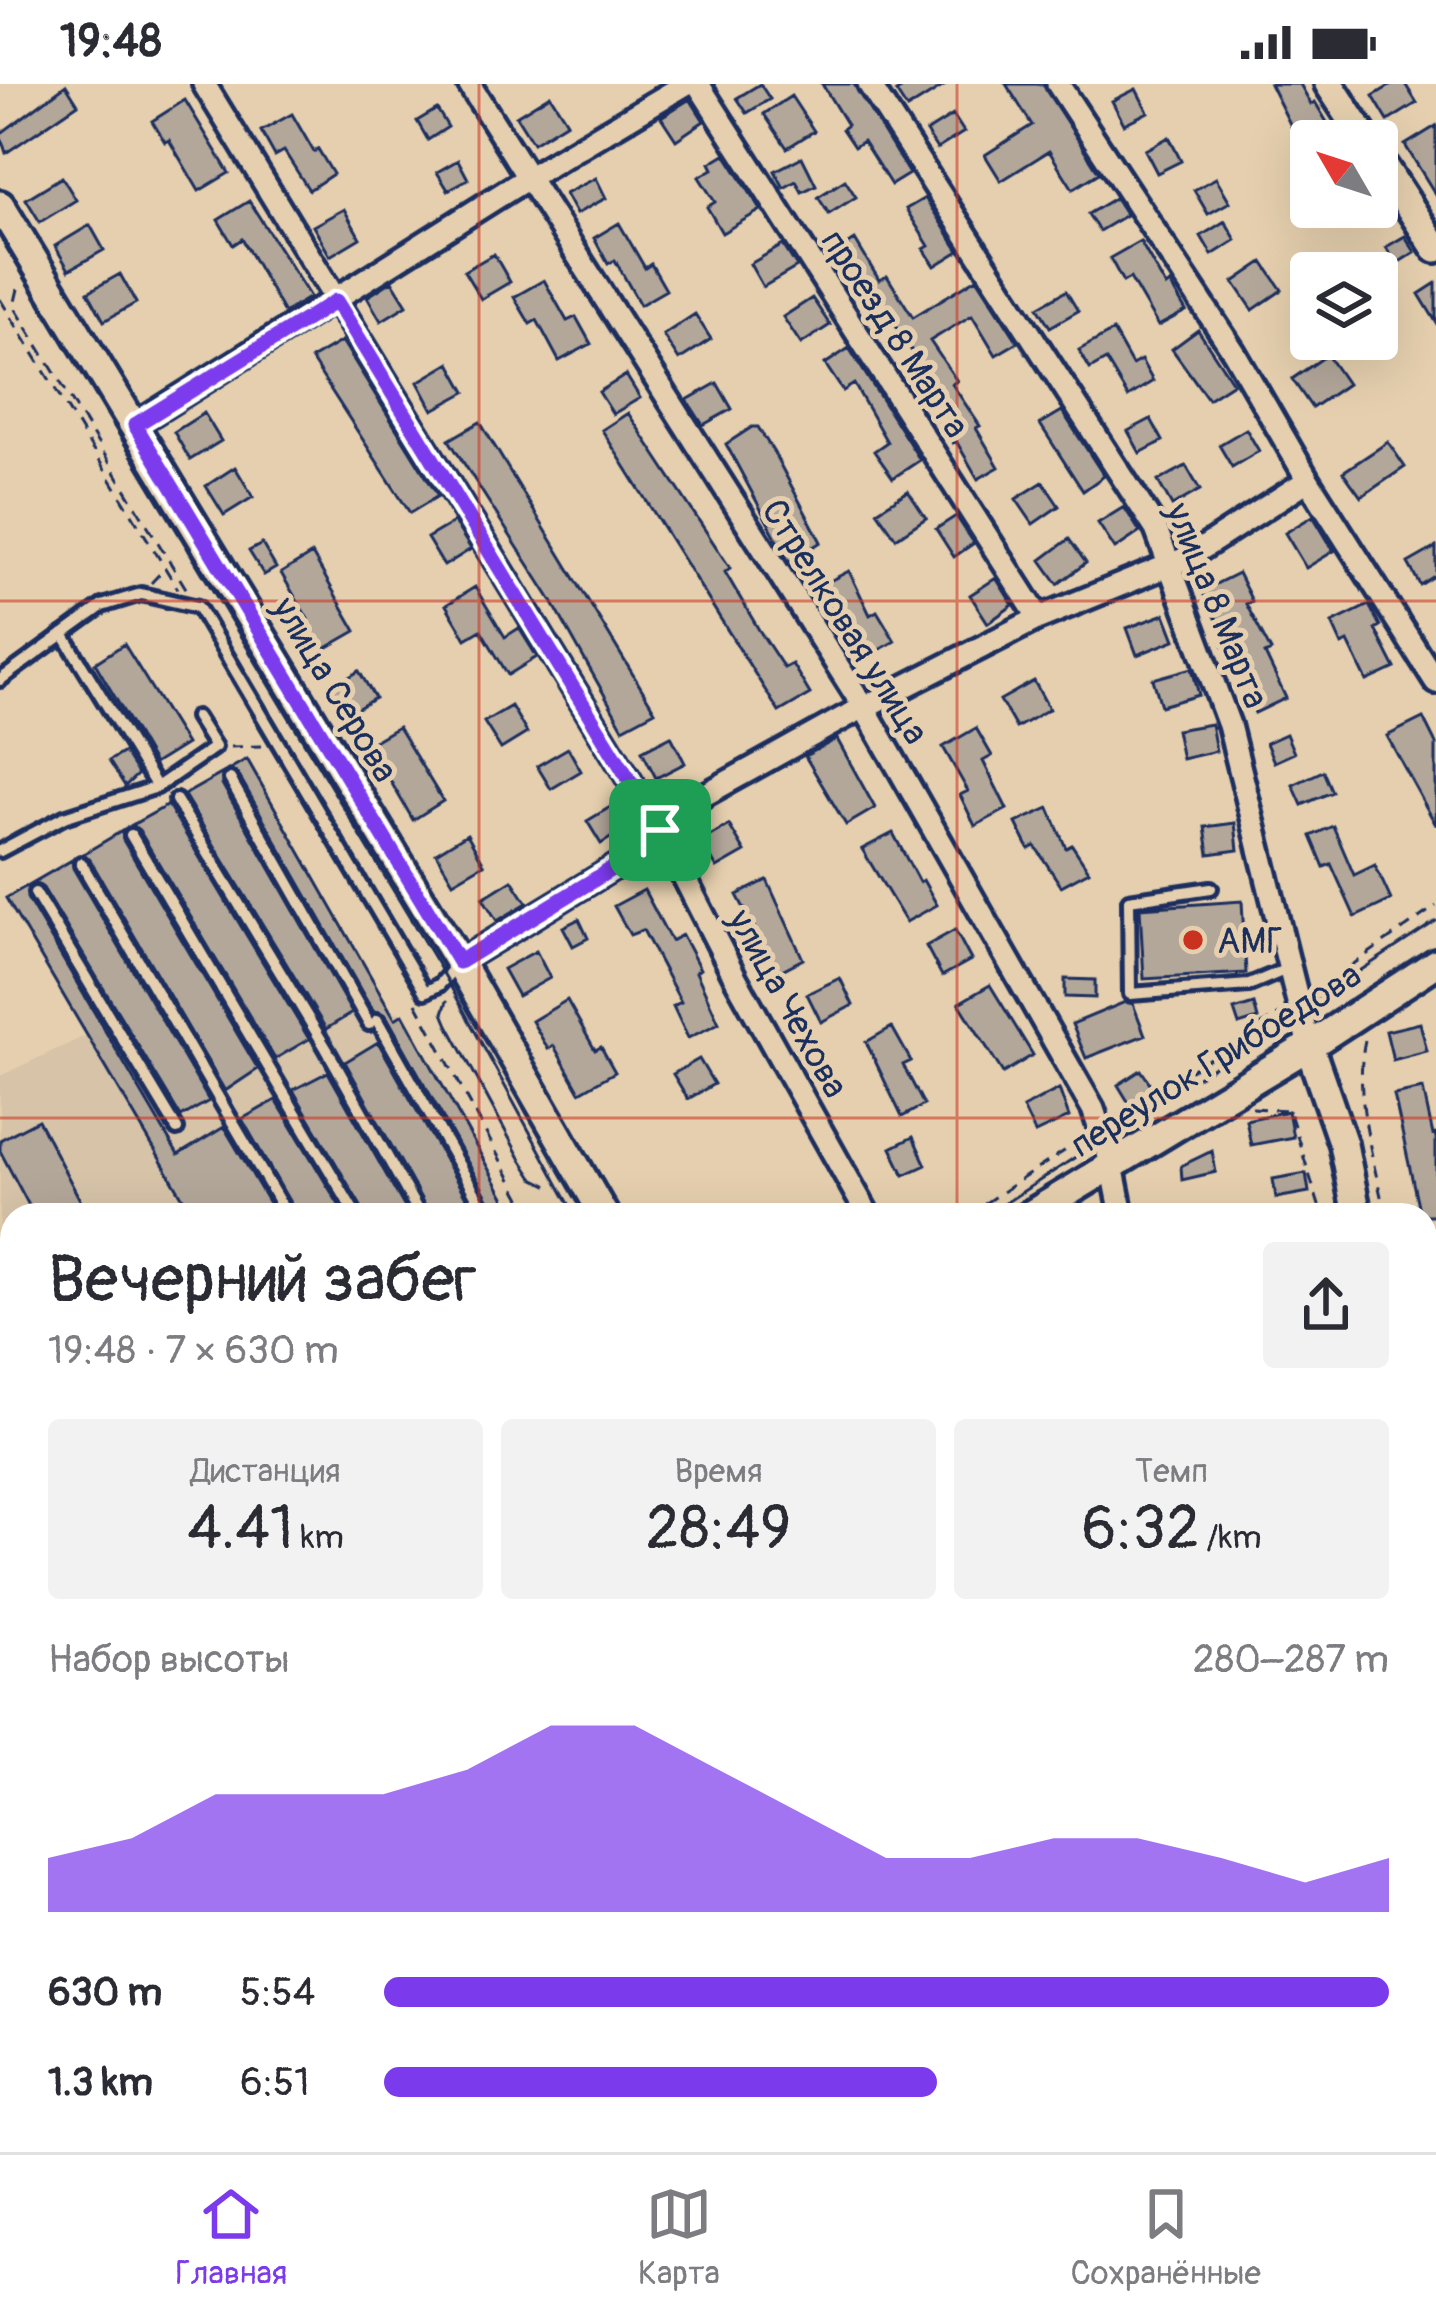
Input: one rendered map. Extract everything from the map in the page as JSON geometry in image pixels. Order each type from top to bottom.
[{"type":"street","name":"улица Чехова","points":[[204,84],[660,830],[736,979],[861,1203]]},
{"type":"street","name":"Стрелковая улица","points":[[469,84],[865,709],[1093,1109],[1120,1203]]},
{"type":"street","points":[[135,425],[686,84]]},
{"type":"street","name":"проезд 8 Марта","points":[[698,84],[1040,618]]},
{"type":"street","name":"улица 8 Марта","points":[[869,84],[1156,529],[1229,724],[1295,1004],[1342,1144],[1354,1203]]},
{"type":"street","points":[[1058,84],[1234,352],[1436,682]]},
{"type":"street","points":[[1329,84],[1352,120]]},
{"type":"street","points":[[1398,189],[1436,248]]},
{"type":"street","name":"улица Серова","points":[[0,205],[459,962],[597,1203]]},
{"type":"street","points":[[459,962],[638,853],[674,814],[697,799],[1040,618],[1189,557],[1308,479]]},
{"type":"street","name":"переулок Грибоедова","points":[[1050,1203],[1309,1046],[1356,1028],[1436,963]]},
{"type":"street","points":[[1259,1076],[1322,1088],[1327,1049],[1356,1028]]},
{"type":"lane","points":[[0,680],[102,606],[141,593],[198,607],[425,992],[439,985],[459,962]]},
{"type":"lane","points":[[63,634],[157,787]]},
{"type":"lane","points":[[0,851],[64,818],[157,787],[215,747],[196,717]]},
{"type":"lane","points":[[230,779],[481,1203]]},
{"type":"lane","points":[[176,800],[414,1203]]},
{"type":"lane","points":[[131,835],[349,1203]]},
{"type":"lane","points":[[81,863],[280,1203]]},
{"type":"lane","points":[[1211,887],[1129,900],[1130,994],[1249,985],[1287,968]]},
{"type":"lane","points":[[35,893],[177,1129]]},
{"type":"path","points":[[1,300],[28,284]]},
{"type":"path","points":[[19,289],[14,306],[198,607]]},
{"type":"path","points":[[215,747],[266,746],[275,741]]},
{"type":"path","points":[[985,1203],[1295,1004],[1436,906]]},
{"type":"path","points":[[414,999],[524,1203]]},
{"type":"path","points":[[1356,1028],[1383,1203]]},
{"type":"path","points":[[1288,1110],[1318,1203]]},
{"type":"shaded area","points":[[247,759],[390,1010],[403,1014],[507,1203],[0,1203],[0,1076],[87,1035],[6,898]]},
{"type":"building","points":[[760,84],[770,99],[747,113],[737,98]]},
{"type":"building","points":[[822,84],[854,84],[909,174],[891,185],[863,141],[854,147],[842,129],[847,125]]},
{"type":"building","points":[[909,84],[947,84],[907,109],[896,92]]},
{"type":"building","points":[[1006,84],[1043,84],[1099,173],[1073,189],[1049,151],[1001,181],[985,155],[1032,125]]},
{"type":"building","points":[[1270,84],[1300,84],[1326,120],[1290,120],[1290,124]]},
{"type":"building","points":[[1393,84],[1405,84],[1417,103],[1387,120],[1373,96]]},
{"type":"building","points":[[66,85],[78,104],[6,153],[0,134]]},
{"type":"building","points":[[1136,89],[1148,112],[1124,124],[1112,101]]},
{"type":"building","points":[[550,95],[567,122],[533,143],[516,116]]},
{"type":"building","points":[[791,96],[814,131],[787,148],[764,114]]},
{"type":"building","points":[[690,99],[704,121],[676,140],[661,117]]},
{"type":"building","points":[[185,100],[229,173],[199,191],[152,121]]},
{"type":"building","points":[[437,109],[448,127],[428,140],[417,121]]},
{"type":"building","points":[[292,114],[333,174],[309,190],[284,151],[275,156],[261,131]]},
{"type":"building","points":[[953,115],[964,132],[937,149],[926,132]]},
{"type":"building","points":[[1436,126],[1436,195],[1405,145]]},
{"type":"building","points":[[1169,137],[1181,161],[1157,173],[1145,150]]},
{"type":"building","points":[[725,154],[761,210],[722,233],[707,207],[715,202],[699,177]]},
{"type":"building","points":[[802,157],[816,185],[802,192],[796,181],[784,188],[775,171]]},
{"type":"building","points":[[458,160],[468,179],[448,190],[437,172]]},
{"type":"building","points":[[62,177],[76,200],[40,222],[26,199]]},
{"type":"building","points":[[596,178],[606,198],[576,214],[565,194]]},
{"type":"building","points":[[1216,178],[1230,202],[1208,214],[1194,190]]},
{"type":"building","points":[[845,180],[856,197],[829,214],[818,197]]},
{"type":"building","points":[[925,198],[959,251],[935,266],[924,249],[929,246],[906,209]]},
{"type":"building","points":[[1115,198],[1126,215],[1099,231],[1088,214]]},
{"type":"building","points":[[249,201],[310,297],[284,313],[242,239],[233,245],[218,220]]},
{"type":"building","points":[[344,209],[360,238],[330,256],[313,226]]},
{"type":"building","points":[[1225,221],[1236,240],[1212,255],[1201,236]]},
{"type":"building","points":[[619,223],[645,268],[651,264],[666,290],[640,305],[615,260],[608,264],[594,238]]},
{"type":"building","points":[[90,225],[104,250],[69,270],[55,246]]},
{"type":"building","points":[[1405,236],[1415,252],[1398,263],[1398,252],[1386,247]]},
{"type":"building","points":[[855,240],[879,280],[887,276],[913,317],[977,278],[1018,342],[996,355],[972,315],[930,341],[957,381],[952,384],[980,426],[976,428],[999,467],[978,479],[908,374],[921,366],[883,305],[869,313],[846,276],[841,279],[828,257]]},
{"type":"building","points":[[1140,241],[1186,311],[1158,326],[1130,278],[1123,282],[1110,258]]},
{"type":"building","points":[[783,245],[797,267],[763,287],[750,264]]},
{"type":"building","points":[[494,254],[510,282],[481,299],[464,271]]},
{"type":"building","points":[[1263,262],[1282,290],[1253,310],[1234,282]]},
{"type":"building","points":[[120,274],[136,303],[104,321],[88,292]]},
{"type":"building","points":[[544,280],[567,321],[576,317],[591,344],[559,361],[537,320],[530,324],[514,297]]},
{"type":"building","points":[[392,281],[407,305],[381,321],[367,297]]},
{"type":"building","points":[[1436,283],[1436,322],[1419,294]]},
{"type":"building","points":[[1066,291],[1078,311],[1050,327],[1038,307]]},
{"type":"building","points":[[812,298],[830,325],[801,344],[783,317]]},
{"type":"building","points":[[695,314],[711,339],[679,360],[663,335]]},
{"type":"building","points":[[1198,330],[1233,383],[1208,399],[1172,349]]},
{"type":"building","points":[[1113,331],[1132,365],[1141,360],[1153,381],[1128,397],[1106,360],[1090,369],[1079,350]]},
{"type":"building","points":[[342,341],[438,496],[410,513],[311,359]]},
{"type":"building","points":[[849,348],[920,460],[893,478],[874,451],[887,442],[854,384],[843,391],[825,364]]},
{"type":"building","points":[[1320,360],[1330,360],[1347,384],[1312,408],[1292,379]]},
{"type":"building","points":[[450,363],[466,392],[433,410],[418,382]]},
{"type":"building","points":[[626,375],[640,398],[613,414],[599,392]]},
{"type":"building","points":[[717,383],[732,409],[703,425],[687,400]]},
{"type":"building","points":[[1062,411],[1104,476],[1083,491],[1040,424]]},
{"type":"building","points":[[204,413],[221,441],[190,460],[174,432]]},
{"type":"building","points":[[628,413],[730,568],[725,572],[759,630],[784,668],[792,664],[810,694],[779,712],[602,430]]},
{"type":"building","points":[[1151,419],[1163,441],[1140,453],[1128,431]]},
{"type":"building","points":[[480,422],[655,711],[623,728],[550,598],[449,440]]},
{"type":"building","points":[[758,427],[774,453],[821,542],[789,562],[726,444]]},
{"type":"building","points":[[1246,429],[1259,451],[1232,467],[1219,445]]},
{"type":"building","points":[[1388,442],[1405,467],[1361,497],[1343,472]]},
{"type":"building","points":[[1186,466],[1200,490],[1172,506],[1158,481]]},
{"type":"building","points":[[235,467],[253,497],[224,515],[206,486]]},
{"type":"building","points":[[1043,482],[1059,506],[1033,524],[1016,499]]},
{"type":"building","points":[[908,491],[926,518],[896,538],[877,511]]},
{"type":"building","points":[[1124,507],[1140,532],[1115,549],[1098,523]]},
{"type":"building","points":[[956,516],[974,543],[954,557],[936,529]]},
{"type":"building","points":[[1313,516],[1334,551],[1306,568],[1285,533]]},
{"type":"building","points":[[454,522],[471,549],[444,566],[427,538]]},
{"type":"building","points":[[1069,539],[1086,563],[1058,584],[1041,560]]},
{"type":"building","points":[[262,544],[276,568],[264,575],[249,551]]},
{"type":"building","points":[[1436,547],[1436,575],[1420,585],[1408,563]]},
{"type":"building","points":[[312,554],[356,631],[321,651],[281,573]]},
{"type":"building","points":[[849,571],[870,615],[877,611],[895,641],[861,660],[816,588]]},
{"type":"building","points":[[1238,573],[1252,601],[1246,604],[1271,651],[1265,654],[1286,698],[1255,713],[1223,644],[1228,641],[1202,591]]},
{"type":"building","points":[[996,578],[1013,605],[988,623],[970,595]]},
{"type":"building","points":[[475,587],[505,637],[519,628],[537,657],[508,675],[481,630],[466,639],[446,605]]},
{"type":"building","points":[[1369,605],[1380,626],[1375,629],[1395,668],[1367,681],[1348,642],[1342,645],[1332,623]]},
{"type":"building","points":[[1165,614],[1175,640],[1137,655],[1127,628]]},
{"type":"building","points":[[124,644],[186,744],[154,764],[95,663]]},
{"type":"building","points":[[1192,668],[1199,695],[1161,706],[1153,679]]},
{"type":"building","points":[[359,671],[375,698],[345,716],[329,689]]},
{"type":"building","points":[[1034,681],[1049,709],[1016,728],[1000,700]]},
{"type":"building","points":[[511,706],[527,733],[501,749],[484,722]]},
{"type":"building","points":[[1423,718],[1436,744],[1436,825],[1387,736]]},
{"type":"building","points":[[1211,724],[1216,751],[1182,759],[1176,730]]},
{"type":"building","points":[[398,727],[443,801],[413,820],[369,744]]},
{"type":"building","points":[[976,728],[992,756],[983,761],[1007,809],[975,826],[960,795],[968,791],[943,747]]},
{"type":"building","points":[[1286,734],[1294,753],[1274,762],[1266,743]]},
{"type":"building","points":[[671,736],[685,763],[656,778],[642,751]]},
{"type":"building","points":[[837,739],[875,808],[846,825],[805,756]]},
{"type":"building","points":[[568,748],[581,771],[551,789],[537,766]]},
{"type":"building","points":[[124,752],[138,774],[125,786],[109,761]]},
{"type":"building","points":[[247,759],[395,1019],[403,1014],[507,1203],[490,1203],[386,1015],[368,1003],[238,774],[228,770]]},
{"type":"building","points":[[1323,771],[1332,792],[1302,805],[1293,785]]},
{"type":"building","points":[[223,773],[222,784],[352,1013],[326,1029],[184,795]]},
{"type":"building","points":[[617,803],[631,825],[601,844],[587,821]]},
{"type":"building","points":[[168,805],[309,1039],[275,1059],[132,825]]},
{"type":"building","points":[[1049,808],[1066,848],[1072,845],[1089,871],[1061,886],[1035,846],[1029,849],[1016,823]]},
{"type":"building","points":[[1235,823],[1238,850],[1209,854],[1205,827]]},
{"type":"building","points":[[729,825],[745,852],[717,868],[701,841]]},
{"type":"building","points":[[1333,826],[1354,875],[1375,865],[1391,900],[1355,917],[1331,864],[1324,867],[1311,836]]},
{"type":"building","points":[[122,831],[258,1069],[225,1091],[83,854]]},
{"type":"building","points":[[893,833],[937,905],[906,922],[862,849]]},
{"type":"building","points":[[467,834],[484,864],[453,882],[436,853]]},
{"type":"building","points":[[72,860],[209,1101],[181,1117],[43,888],[29,885],[27,898],[178,1155],[224,1127],[269,1203],[186,1203],[6,898]]},
{"type":"building","points":[[512,880],[527,903],[497,921],[483,898]]},
{"type":"building","points":[[767,880],[803,959],[778,972],[737,895]]},
{"type":"building","points":[[644,890],[671,941],[682,935],[719,1023],[688,1038],[673,1006],[681,1002],[643,930],[630,935],[614,906]]},
{"type":"building","name":"АМГ","points":[[1242,901],[1246,973],[1144,979],[1140,908]]},
{"type":"building","points":[[579,919],[588,938],[573,946],[563,927]]},
{"type":"building","points":[[955,930],[971,960],[942,976],[926,946]]},
{"type":"building","points":[[536,951],[550,978],[518,996],[503,969]]},
{"type":"building","points":[[840,978],[853,1005],[821,1022],[807,994]]},
{"type":"building","points":[[1065,979],[1095,980],[1095,998],[1065,997]]},
{"type":"building","points":[[990,985],[1033,1055],[1003,1073],[959,1003]]},
{"type":"building","points":[[567,1000],[595,1050],[601,1047],[615,1072],[580,1092],[554,1046],[548,1049],[532,1021]]},
{"type":"building","points":[[1125,1002],[1133,1004],[1145,1035],[1086,1058],[1072,1024]]},
{"type":"building","points":[[1254,1004],[1258,1019],[1239,1025],[1234,1010]]},
{"type":"building","points":[[1420,1023],[1427,1051],[1393,1060],[1386,1031]]},
{"type":"building","points":[[892,1027],[911,1061],[903,1065],[924,1105],[902,1117],[866,1042]]},
{"type":"building","points":[[378,1042],[469,1203],[423,1203],[345,1062]]},
{"type":"building","points":[[699,1059],[714,1084],[688,1099],[673,1074]]},
{"type":"building","points":[[1141,1070],[1156,1092],[1132,1108],[1118,1085]]},
{"type":"building","points":[[328,1072],[402,1203],[359,1203],[293,1090]]},
{"type":"building","points":[[1059,1089],[1069,1117],[1035,1133],[1023,1108]]},
{"type":"building","points":[[1423,1089],[1436,1134],[1436,1203],[1417,1203],[1394,1095]]},
{"type":"building","points":[[276,1100],[338,1203],[290,1203],[242,1119]]},
{"type":"building","points":[[1288,1111],[1293,1137],[1251,1145],[1246,1120]]},
{"type":"building","points":[[38,1120],[82,1203],[28,1203],[0,1151],[0,1140]]},
{"type":"building","points":[[913,1137],[926,1165],[904,1175],[891,1148]]},
{"type":"building","points":[[1212,1151],[1216,1172],[1182,1180],[1181,1166]]},
{"type":"building","points":[[1306,1173],[1309,1192],[1276,1198],[1273,1179]]},
{"type":"tram line","points":[[0,237],[446,978],[568,1203]]},
{"type":"tram line","points":[[1005,1203],[1436,921]]},
{"type":"tram line","points":[[447,1001],[443,1013],[448,1025],[520,1158],[533,1178],[547,1185]]},
{"type":"place","name":"АМГ","points":[[1193,940]]},
{"type":"route","points":[[336,301],[660,830],[638,853],[459,962],[135,425],[336,301]]}]
